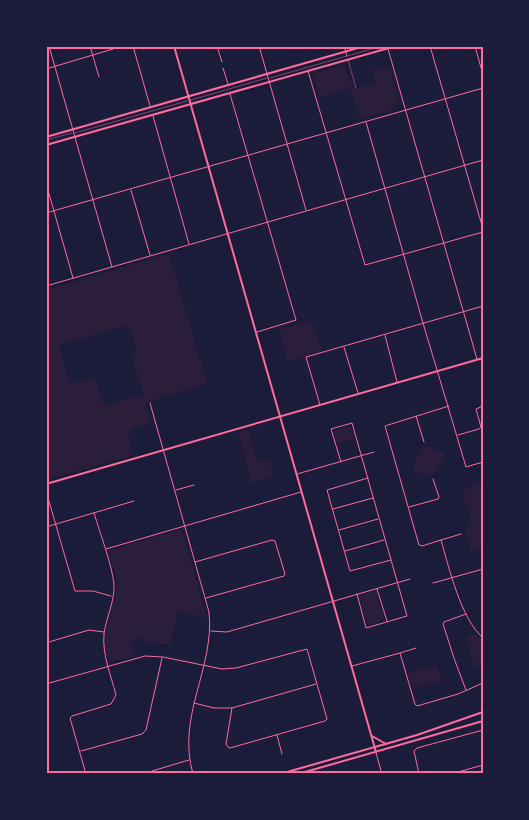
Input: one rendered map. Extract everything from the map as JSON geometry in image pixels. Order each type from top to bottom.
[{"type":"street","points":[[49,46],[112,267]]},
{"type":"street","points":[[90,46],[99,77]]},
{"type":"street","points":[[46,69],[123,46]]},
{"type":"street","points":[[133,46],[150,107]]},
{"type":"street","points":[[174,46],[382,774]]},
{"type":"street","points":[[217,46],[222,62]]},
{"type":"street","points":[[259,46],[306,211]]},
{"type":"street","points":[[344,46],[347,56]]},
{"type":"street","points":[[46,138],[228,84],[366,46]]},
{"type":"street","points":[[46,145],[396,46]]},
{"type":"street","points":[[430,46],[483,229]]},
{"type":"street","points":[[475,46],[483,75]]},
{"type":"street","points":[[388,49],[477,360]]},
{"type":"street","points":[[223,68],[228,84]]},
{"type":"street","points":[[308,71],[365,265],[483,232]]},
{"type":"street","points":[[46,213],[483,88]]},
{"type":"street","points":[[229,93],[296,320],[256,332]]},
{"type":"street","points":[[153,115],[190,245]]},
{"type":"street","points":[[365,122],[466,467],[483,462]]},
{"type":"street","points":[[46,286],[483,160]]},
{"type":"street","points":[[46,182],[73,278]]},
{"type":"street","points":[[131,189],[150,256]]},
{"type":"street","points":[[320,406],[306,357],[483,306]]},
{"type":"street","points":[[385,334],[398,383]]},
{"type":"street","points":[[344,346],[358,394]]},
{"type":"street","points":[[46,484],[483,358]]},
{"type":"street","points":[[150,403],[209,612],[210,631],[188,732],[189,760],[193,774]]},
{"type":"street","points":[[449,406],[384,426],[419,545],[422,546],[461,534]]},
{"type":"street","points":[[457,435],[481,427],[476,409],[483,406]]},
{"type":"street","points":[[416,415],[424,442]]},
{"type":"street","points":[[341,462],[331,429],[352,423],[407,616],[366,628],[357,594]]},
{"type":"street","points":[[297,474],[374,452]]},
{"type":"street","points":[[368,478],[326,490],[350,571],[391,560]]},
{"type":"street","points":[[408,508],[438,500],[439,497],[433,478]]},
{"type":"street","points":[[175,490],[194,485]]},
{"type":"street","points":[[46,491],[75,591],[93,591],[112,597]]},
{"type":"street","points":[[105,549],[302,492]]},
{"type":"street","points":[[332,510],[374,498]]},
{"type":"street","points":[[46,527],[134,501]]},
{"type":"street","points":[[86,774],[70,718],[111,704],[116,695],[104,654],[104,632],[112,597],[113,579],[94,513]]},
{"type":"street","points":[[338,530],[380,519]]},
{"type":"street","points":[[195,562],[272,540],[275,541],[284,576],[206,598]]},
{"type":"street","points":[[344,551],[386,540]]},
{"type":"street","points":[[441,540],[452,578],[467,614],[476,631],[483,638]]},
{"type":"street","points":[[433,583],[483,569]]},
{"type":"street","points":[[210,631],[227,632],[410,579]]},
{"type":"street","points":[[377,588],[387,622]]},
{"type":"street","points":[[466,690],[443,624],[467,614]]},
{"type":"street","points":[[46,638],[49,642],[89,630],[104,632]]},
{"type":"street","points":[[46,684],[146,656],[163,657],[215,668],[236,668],[305,648],[327,719],[277,735],[228,747],[226,744],[232,708]]},
{"type":"street","points":[[352,666],[416,648]]},
{"type":"street","points":[[400,653],[417,706],[483,683]]},
{"type":"street","points":[[80,752],[142,734],[146,730],[163,657]]},
{"type":"street","points":[[194,703],[214,708],[232,708],[316,684]]},
{"type":"street","points":[[280,774],[386,744],[483,712]]},
{"type":"street","points":[[298,774],[483,721]]},
{"type":"street","points":[[419,774],[414,751],[417,748],[483,730]]},
{"type":"street","points":[[277,735],[282,754]]},
{"type":"street","points":[[372,736],[386,744]]},
{"type":"street","points":[[142,774],[189,760]]},
{"type":"street","points":[[451,774],[483,765]]},
{"type":"lane","points":[[46,138],[74,133],[382,46]]},
{"type":"lane","points":[[348,60],[356,88]]},
{"type":"shaded area","points":[[344,65],[353,89],[376,83],[373,70],[389,66],[400,103],[391,105],[392,110],[360,119],[351,88],[319,97],[313,74]]},
{"type":"shaded area","points":[[169,254],[207,383],[147,402],[145,405],[152,422],[131,428],[132,431],[128,437],[133,455],[47,480],[46,290]],"holes":[[[129,325],[138,354],[132,356],[143,395],[104,406],[95,377],[70,384],[59,345]]]},
{"type":"shaded area","points":[[312,321],[322,350],[288,362],[279,330]]},
{"type":"shaded area","points":[[348,426],[351,428],[355,438],[337,443],[334,431]]},
{"type":"shaded area","points":[[248,430],[258,462],[269,459],[274,477],[252,483],[238,433]]},
{"type":"shaded area","points":[[428,446],[443,453],[446,457],[435,474],[415,472],[414,466],[417,457],[422,448]]},
{"type":"shaded area","points":[[483,481],[483,548],[471,551],[466,530],[471,521],[463,493],[474,483]]},
{"type":"shaded area","points":[[179,530],[183,534],[207,618],[178,611],[170,645],[147,642],[145,637],[130,642],[134,656],[110,662],[106,653],[105,643],[116,592],[116,582],[110,550]]},
{"type":"shaded area","points":[[376,591],[384,619],[370,625],[367,623],[359,596]]},
{"type":"shaded area","points":[[475,634],[483,641],[483,664],[475,667],[465,636]]},
{"type":"shaded area","points":[[437,665],[442,681],[413,689],[408,673]]}]
